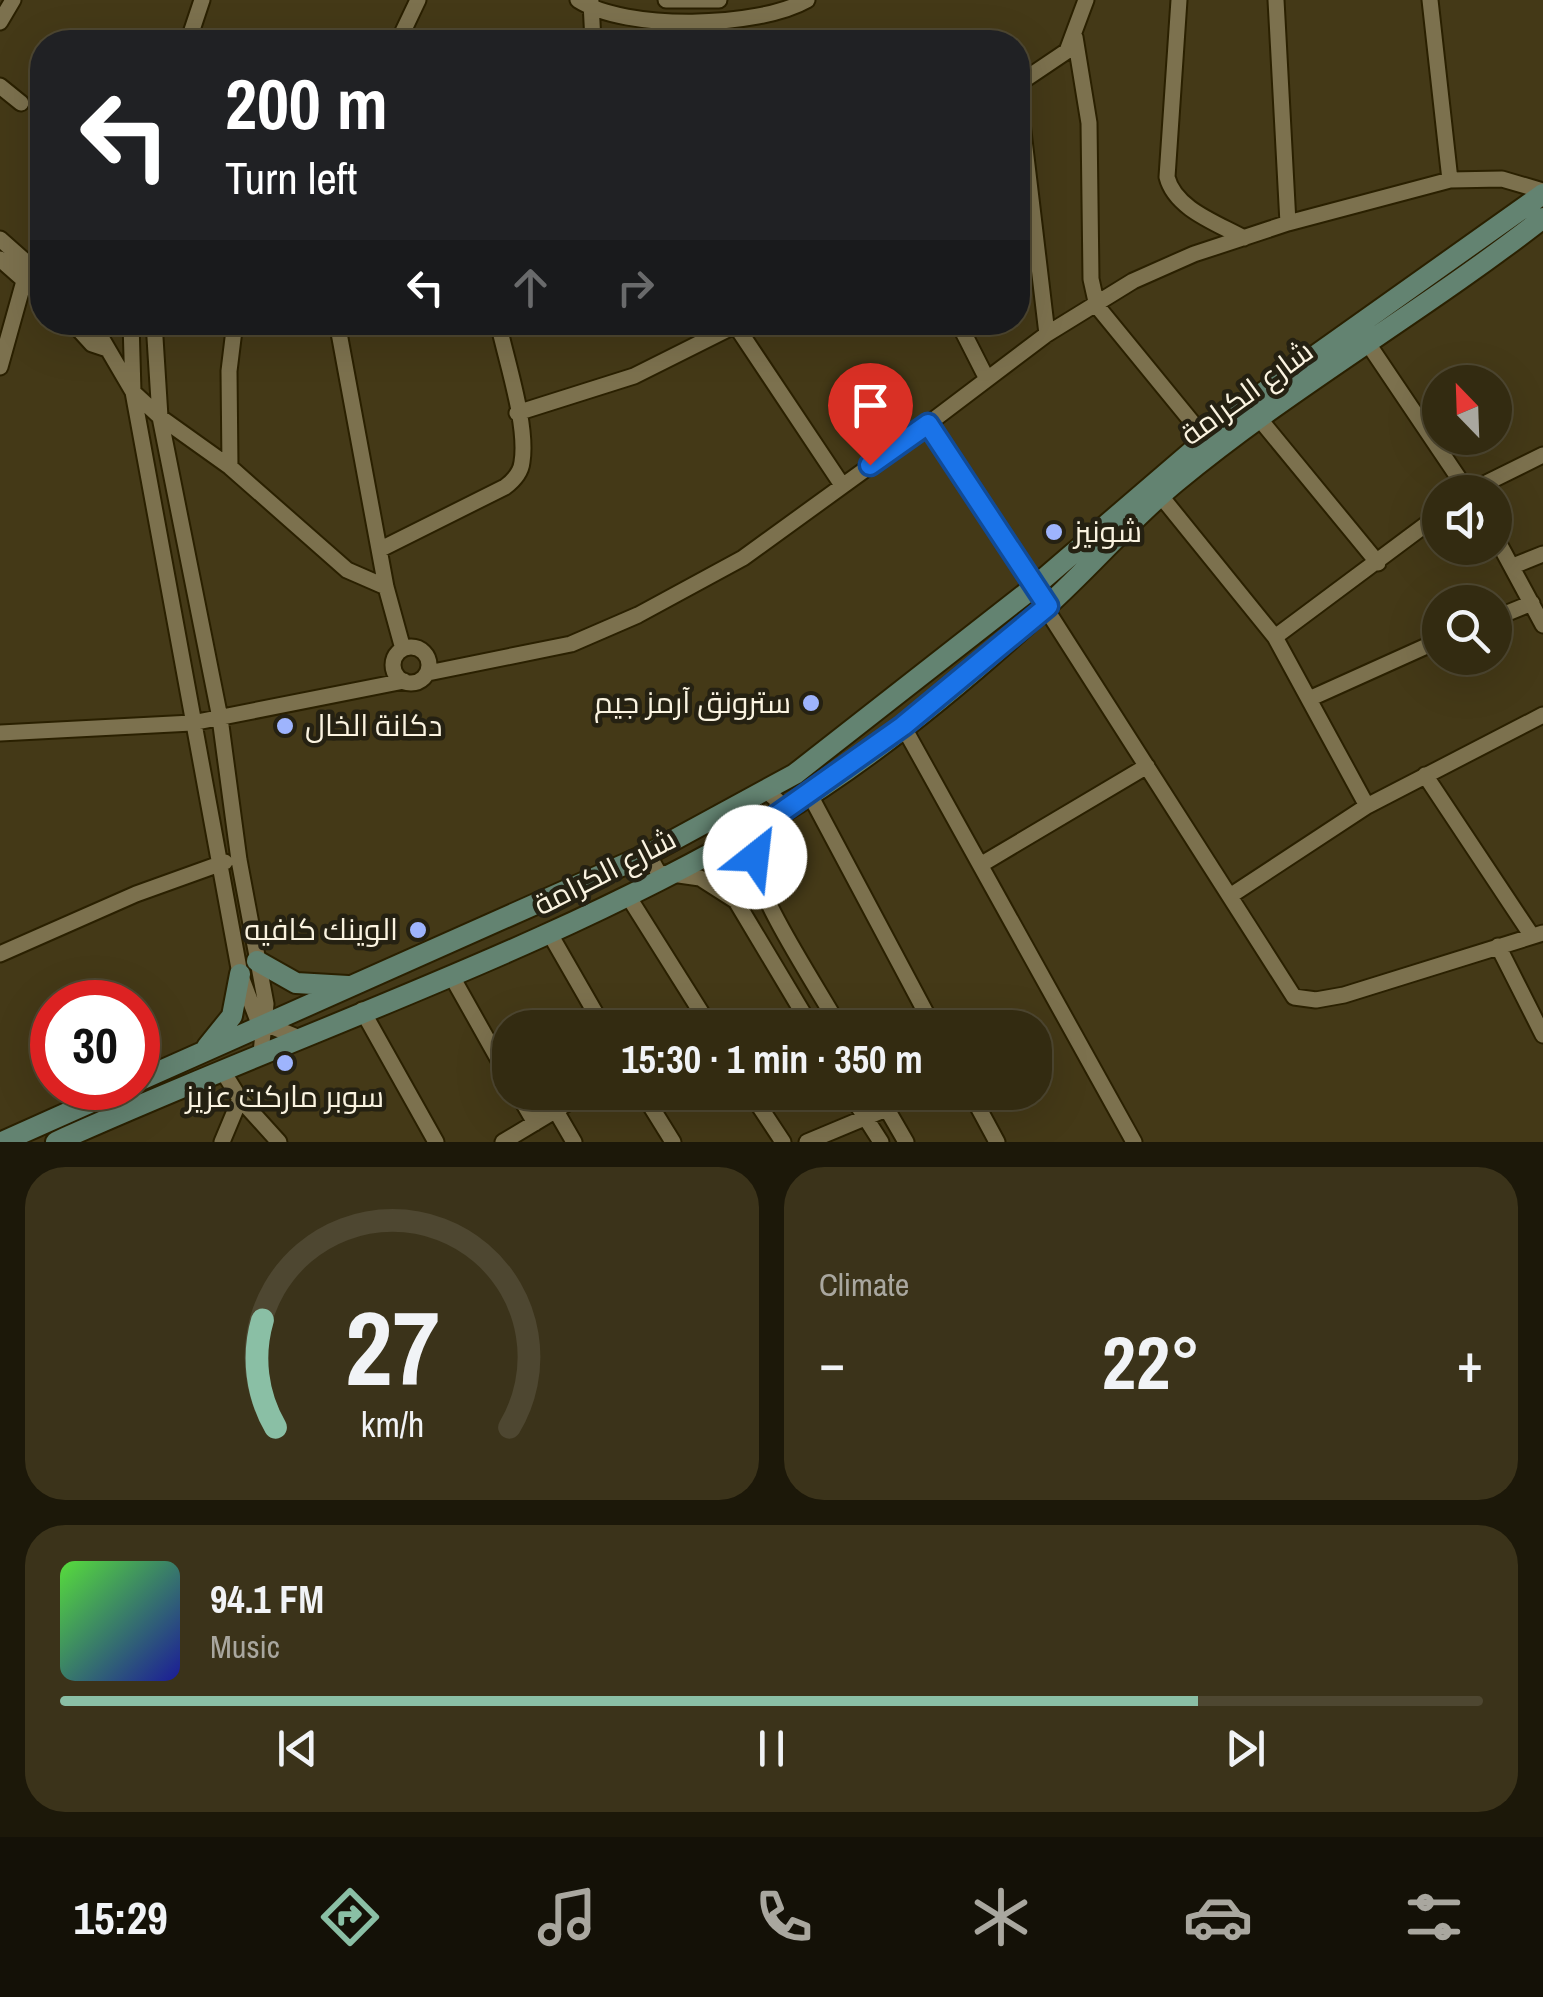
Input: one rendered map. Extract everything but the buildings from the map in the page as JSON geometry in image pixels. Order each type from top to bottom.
[{"type":"street","points":[[0,22],[13,0]]},
{"type":"street","points":[[192,30],[202,0]]},
{"type":"street","points":[[404,30],[418,0]]},
{"type":"street","points":[[673,19],[669,0],[719,0]]},
{"type":"street","points":[[673,19],[686,0]]},
{"type":"street","points":[[591,30],[587,3],[714,23],[785,12],[807,0]]},
{"type":"street","points":[[1030,78],[1068,51],[1086,0]]},
{"type":"street","points":[[1178,0],[1170,190],[1184,204],[1244,238]]},
{"type":"street","points":[[1276,0],[1288,224]]},
{"type":"street","points":[[1430,0],[1450,180]]},
{"type":"street","points":[[1076,37],[1090,123],[1090,278],[1096,306],[1205,438]]},
{"type":"street","points":[[0,86],[21,103]]},
{"type":"street","points":[[428,666],[570,644],[601,633],[708,580],[1047,334],[1134,281],[1244,238],[1450,180],[1502,179],[1543,192]]},
{"type":"street","points":[[1030,189],[1047,334]]},
{"type":"street","name":"شارع الكرامة","points":[[56,1142],[100,1133],[222,1070],[550,934],[670,874],[810,795],[903,726],[1048,606],[1254,411],[1543,192]]},
{"type":"street","name":"شارع الكرامة","points":[[160,1071],[648,854],[766,791],[868,720],[1034,587],[1205,438],[1369,345],[1543,218]]},
{"type":"street","points":[[0,239],[30,265]]},
{"type":"street","points":[[0,259],[30,286]]},
{"type":"street","points":[[0,367],[24,281]]},
{"type":"street","points":[[84,335],[92,344],[107,348]]},
{"type":"street","points":[[100,335],[134,392],[160,417],[230,467],[347,570],[386,587]]},
{"type":"street","points":[[132,335],[134,392],[218,864],[249,967],[232,1016],[202,1052]]},
{"type":"street","points":[[155,335],[160,417],[220,718],[239,860],[253,1014],[266,1026],[297,1037]]},
{"type":"street","points":[[230,467],[233,335]]},
{"type":"street","points":[[340,335],[386,587],[403,649]]},
{"type":"street","points":[[381,549],[514,480],[522,462],[518,413],[501,335]]},
{"type":"street","points":[[518,413],[634,376],[717,335]]},
{"type":"street","points":[[746,335],[842,486]]},
{"type":"street","points":[[964,335],[986,379]]},
{"type":"street","points":[[1369,345],[1457,475]]},
{"type":"street","points":[[1254,411],[1378,563]]},
{"type":"street","points":[[928,424],[1048,606],[1287,990],[1301,998],[1344,995],[1537,935],[1424,775]]},
{"type":"street","points":[[1502,475],[1543,455]]},
{"type":"street","points":[[1160,496],[1275,637],[1367,806]]},
{"type":"street","points":[[1275,637],[1422,528]]},
{"type":"street","points":[[1543,554],[1513,566],[1543,625]]},
{"type":"street","points":[[1512,611],[1532,602]]},
{"type":"street","points":[[399,676],[395,658],[403,649],[418,648],[428,666]]},
{"type":"street","points":[[1309,698],[1422,648]]},
{"type":"street","points":[[0,733],[192,723],[376,687],[399,676],[418,682],[428,666]]},
{"type":"street","points":[[1230,896],[1367,806],[1543,714]]},
{"type":"street","points":[[903,726],[1134,1142]]},
{"type":"street","points":[[982,864],[1147,766]]},
{"type":"street","points":[[766,791],[778,804],[758,845],[755,869],[830,1010]]},
{"type":"street","points":[[810,795],[924,1010]]},
{"type":"street","points":[[648,854],[654,870],[700,878],[725,890],[746,913],[802,1010]]},
{"type":"street","points":[[0,954],[136,894],[239,860]]},
{"type":"street","points":[[725,890],[733,875],[755,869]]},
{"type":"street","points":[[628,896],[700,1010]]},
{"type":"street","points":[[550,934],[594,1010]]},
{"type":"street","points":[[1498,946],[1543,1035]]},
{"type":"street","points":[[249,967],[296,983],[355,986]]},
{"type":"street","points":[[451,974],[492,1048]]},
{"type":"street","points":[[362,1010],[436,1142]]},
{"type":"street","points":[[261,1053],[266,1026]]},
{"type":"street","points":[[222,1070],[240,1099],[279,1142]]},
{"type":"street","points":[[222,1142],[240,1099]]},
{"type":"street","points":[[2,1142],[74,1110]]},
{"type":"street","points":[[527,1110],[534,1123]]},
{"type":"street","points":[[653,1110],[673,1142]]},
{"type":"street","points":[[762,1110],[783,1142]]},
{"type":"street","points":[[859,1110],[881,1142]]},
{"type":"street","points":[[807,1142],[884,1110]]},
{"type":"street","points":[[887,1110],[906,1142]]},
{"type":"street","points":[[980,1110],[997,1142]]},
{"type":"street","points":[[503,1142],[556,1111],[574,1142]]},
{"type":"place","name":"شونيز","points":[[1054,532]]},
{"type":"place","name":"سترونق آرمز جيم","points":[[811,703]]},
{"type":"place","name":"دكانة الخال","points":[[285,726]]},
{"type":"place","name":"الوينك كافيه","points":[[418,930]]},
{"type":"place","name":"سوبر ماركت عزيز","points":[[285,1063]]},
{"type":"route","points":[[755,857],[766,826],[773,818],[903,726],[1048,606],[928,424],[870,465]]}]
